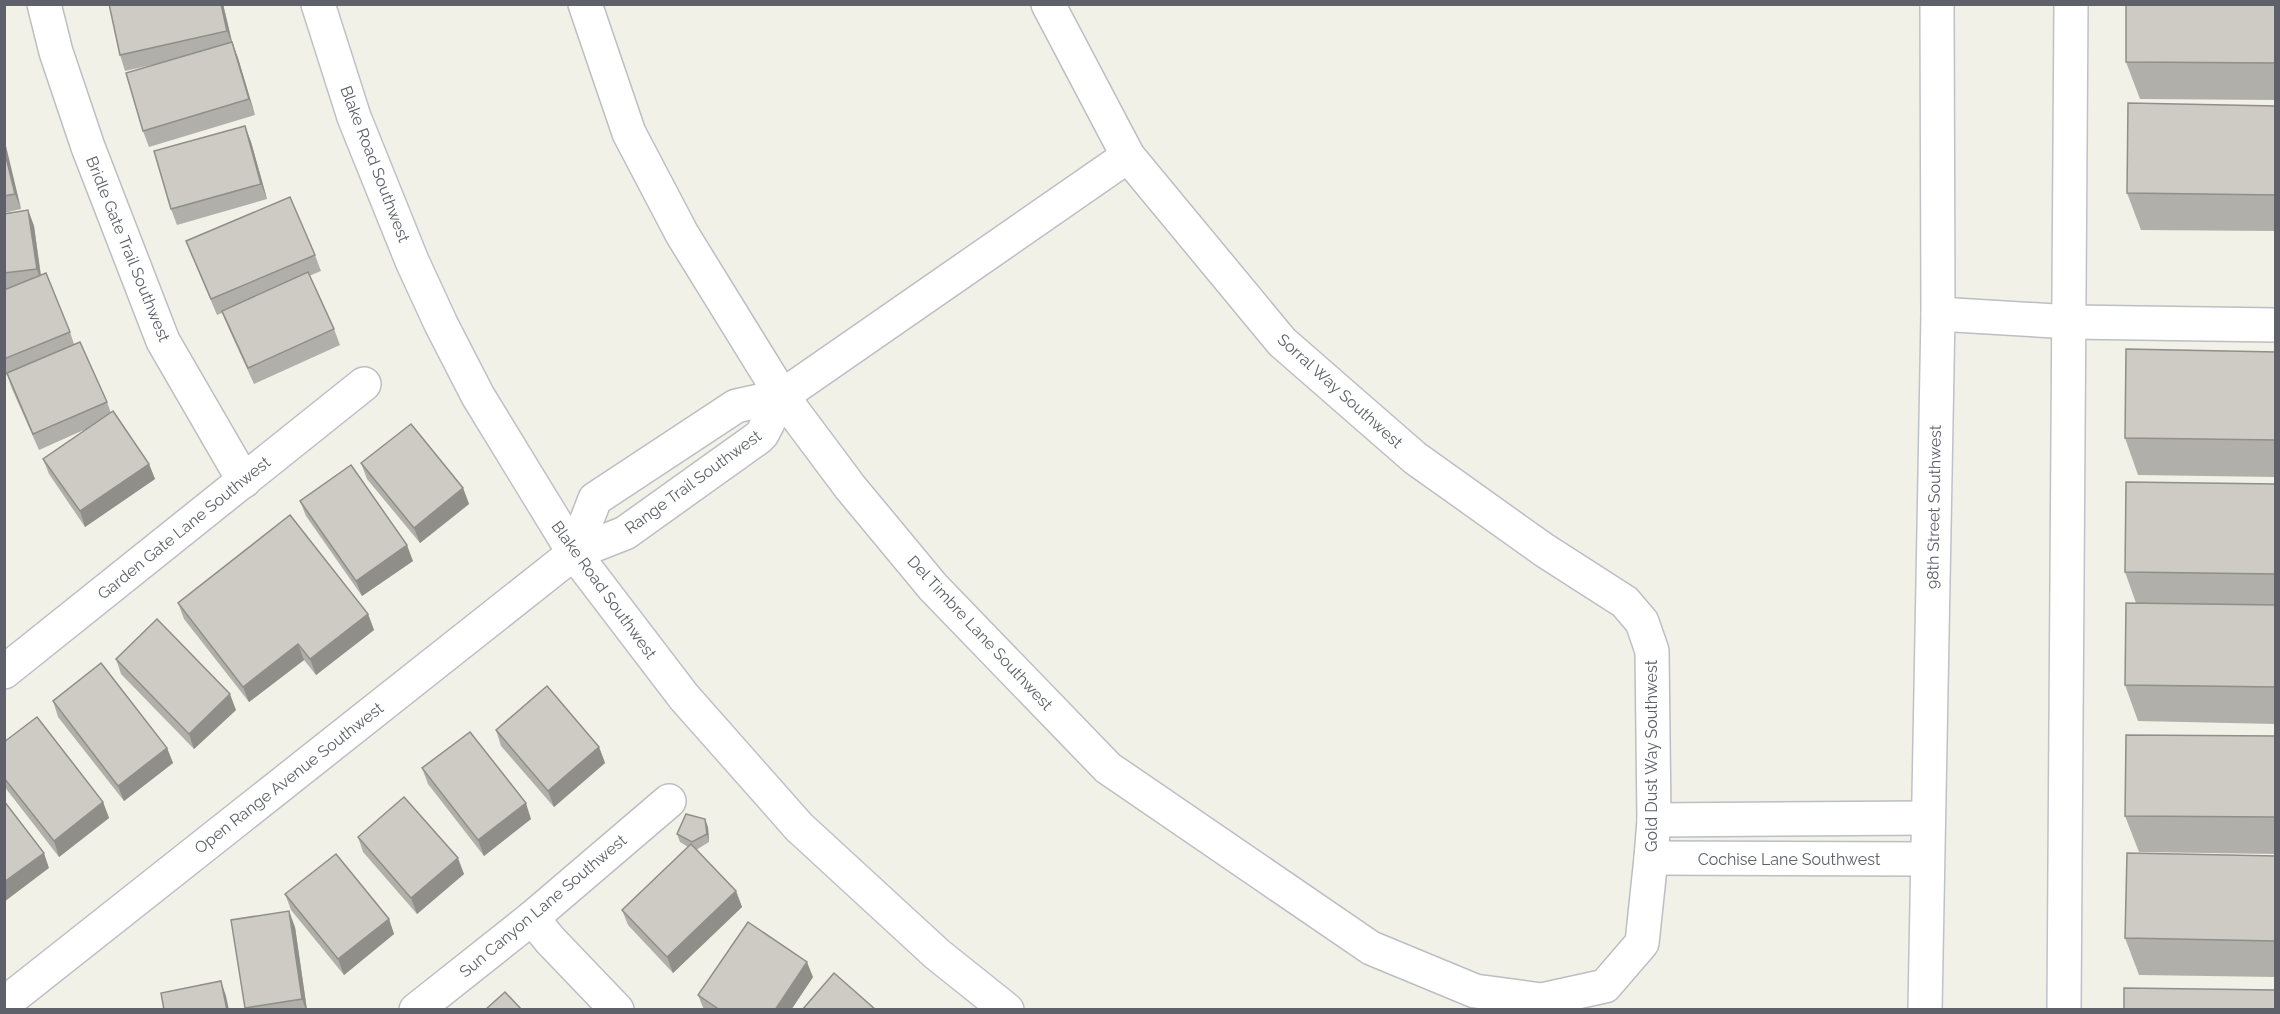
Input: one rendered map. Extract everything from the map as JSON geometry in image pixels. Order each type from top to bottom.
[{"type":"street","name":"Bridle Gate Trail Southwest","points":[[44,4],[56,51],[88,147],[163,341],[244,481]]},
{"type":"street","name":"Blake Road Southwest","points":[[318,4],[354,117],[408,251],[441,324],[477,396],[574,553],[684,697],[799,827],[937,954],[1007,1010]]},
{"type":"street","name":"Del Timbre Lane Southwest","points":[[585,4],[629,133],[682,234],[782,396],[850,487],[933,587],[1108,768],[1371,948],[1475,991],[1541,1000],[1605,986]]},
{"type":"street","name":"Sorral Way Southwest","points":[[1048,4],[1128,156],[1282,342],[1415,458],[1544,550],[1625,602],[1642,622]]},
{"type":"street","name":"98th Street Southwest","points":[[1925,1010],[1938,314],[1936,4]]},
{"type":"street","points":[[2064,1010],[2072,4]]},
{"type":"street","name":"Range Trail Southwest","points":[[574,553],[595,499],[736,406],[782,396],[1128,156]]},
{"type":"street","points":[[1938,314],[2071,322],[2276,325]]},
{"type":"street","name":"Garden Gate Lane Southwest","points":[[4,672],[364,384]]},
{"type":"street","name":"Range Trail Southwest","points":[[574,553],[625,533],[762,435],[782,396]]},
{"type":"street","points":[[656,459],[679,494]]},
{"type":"street","name":"Open Range Avenue Southwest","points":[[4,1004],[574,553]]},
{"type":"street","name":"Gold Dust Way Southwest","points":[[1605,986],[1642,943],[1651,858],[1654,820],[1652,651],[1642,622]]},
{"type":"street","name":"Sun Canyon Lane Southwest","points":[[416,1010],[531,918],[669,801]]},
{"type":"street","points":[[1813,818],[1814,859]]},
{"type":"street","points":[[1654,820],[1928,818]]},
{"type":"street","name":"Cochise Lane Southwest","points":[[1651,858],[1927,859]]},
{"type":"street","points":[[531,918],[617,1010]]},
{"type":"building","points":[[109,4],[221,4],[227,31],[120,55]]},
{"type":"building","points":[[2126,4],[2276,4],[2276,63],[2126,62]]},
{"type":"building","points":[[232,42],[249,99],[143,131],[126,73]]},
{"type":"building","points":[[2128,103],[2276,106],[2276,195],[2127,193]]},
{"type":"building","points":[[245,126],[261,184],[171,209],[154,151]]},
{"type":"building","points":[[4,149],[15,194],[4,196]]},
{"type":"building","points":[[290,197],[315,255],[211,299],[186,241]]},
{"type":"building","points":[[28,210],[37,269],[4,273],[4,214]]},
{"type":"building","points":[[308,272],[334,329],[248,368],[222,311]]},
{"type":"building","points":[[46,273],[70,332],[4,359],[4,290]]},
{"type":"building","points":[[80,342],[107,402],[33,434],[7,373]]},
{"type":"building","points":[[2126,349],[2276,352],[2276,440],[2125,438]]},
{"type":"building","points":[[113,411],[149,464],[80,511],[43,459]]},
{"type":"building","points":[[411,424],[463,488],[414,528],[361,463]]},
{"type":"building","points":[[351,465],[407,545],[356,581],[300,501]]},
{"type":"building","points":[[2126,482],[2276,484],[2276,574],[2125,572]]},
{"type":"building","points":[[290,515],[368,614],[310,659],[298,644],[243,687],[178,603]]},
{"type":"building","points":[[2126,603],[2276,605],[2276,687],[2125,685]]},
{"type":"building","points":[[157,619],[230,694],[189,734],[116,659]]},
{"type":"building","points":[[101,663],[167,748],[118,786],[53,701]]},
{"type":"building","points":[[547,686],[599,747],[548,791],[496,730]]},
{"type":"building","points":[[37,717],[103,802],[54,841],[4,778],[4,742]]},
{"type":"building","points":[[470,732],[526,803],[478,840],[422,768]]},
{"type":"building","points":[[2126,735],[2276,736],[2276,817],[2125,816]]},
{"type":"building","points":[[404,797],[458,858],[411,898],[358,837]]},
{"type":"building","points":[[4,801],[44,853],[4,882]]},
{"type":"building","points":[[686,814],[705,819],[707,834],[692,842],[677,834]]},
{"type":"building","points":[[691,844],[736,891],[667,957],[622,910]]},
{"type":"building","points":[[2127,853],[2276,856],[2276,941],[2125,938]]},
{"type":"building","points":[[336,854],[389,919],[338,959],[285,894]]},
{"type":"building","points":[[289,911],[302,999],[245,1008],[231,920]]},
{"type":"building","points":[[748,922],[807,962],[775,1010],[720,1010],[698,995]]},
{"type":"building","points":[[834,973],[876,1010],[802,1010]]},
{"type":"building","points":[[221,981],[227,1010],[164,1010],[161,993]]},
{"type":"building","points":[[2124,988],[2276,990],[2276,1010],[2124,1010]]},
{"type":"building","points":[[505,992],[522,1010],[485,1010]]}]
